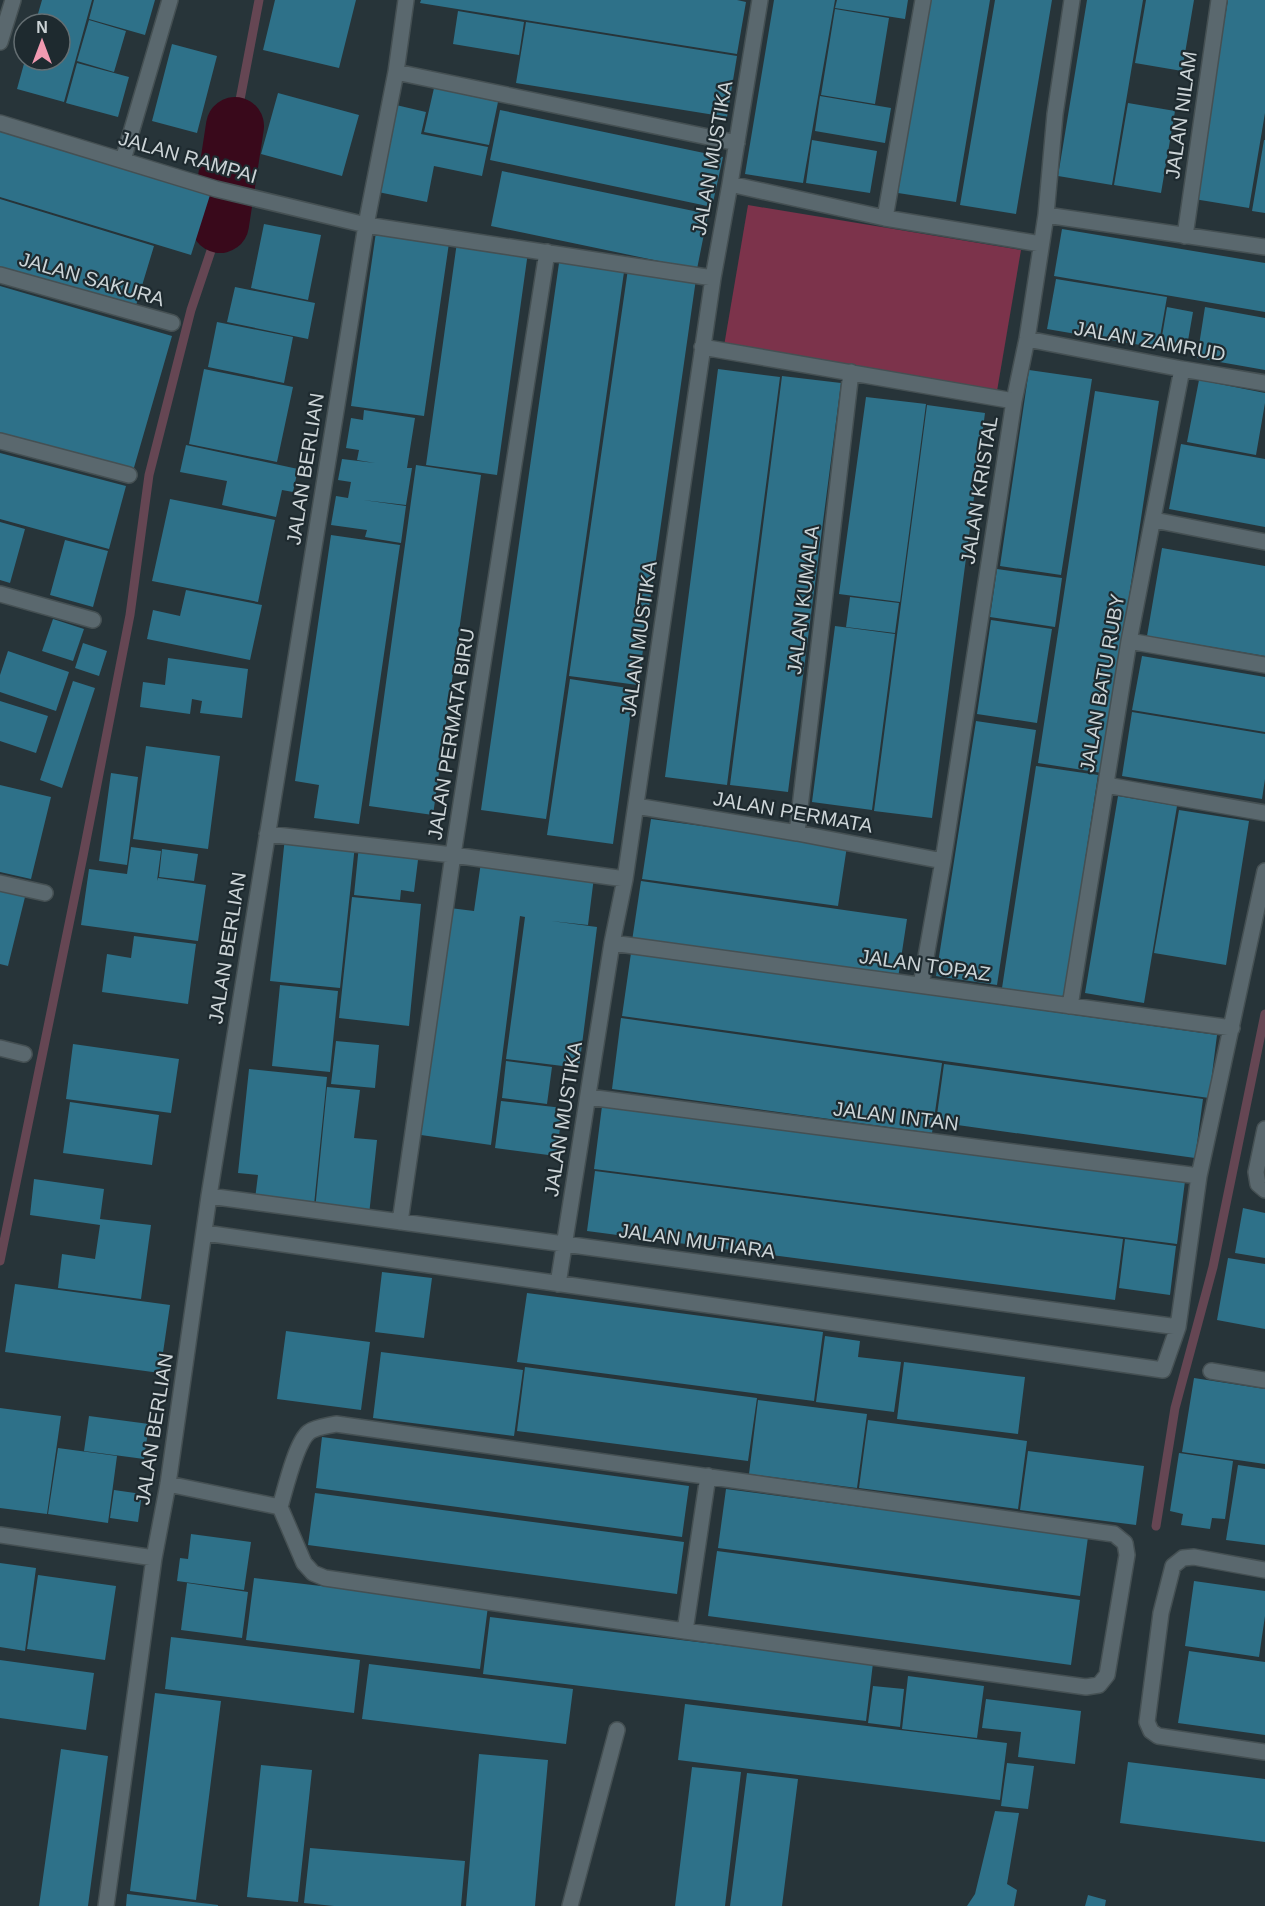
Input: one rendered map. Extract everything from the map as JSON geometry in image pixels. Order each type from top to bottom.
[{"type":"street","points":[[0,42],[13,0]]},
{"type":"street","points":[[123,160],[170,0]]},
{"type":"street","name":"JALAN BERLIAN","points":[[106,1906],[154,1558],[168,1484],[209,1196],[366,225],[396,72],[406,0]]},
{"type":"street","name":"JALAN MUSTIKA","points":[[558,1284],[612,943],[625,879],[712,278],[737,143],[758,0]]},
{"type":"street","points":[[885,218],[923,0]]},
{"type":"street","name":"JALAN KRISTAL","points":[[921,985],[943,861],[1014,401],[1027,339],[1046,215],[1055,114],[1072,0]]},
{"type":"street","name":"JALAN NILAM","points":[[1185,236],[1219,0]]},
{"type":"street","points":[[396,72],[737,143]]},
{"type":"street","name":"JALAN RAMPAI","points":[[0,123],[216,189],[366,225],[712,278]]},
{"type":"street","points":[[730,184],[885,218],[1041,244]]},
{"type":"street","points":[[1046,215],[1265,247]]},
{"type":"street","name":"JALAN PERMATA BIRU","points":[[400,1222],[453,855],[547,252]]},
{"type":"street","name":"JALAN SAKURA","points":[[0,275],[172,323]]},
{"type":"street","name":"JALAN ZAMRUD","points":[[1027,339],[1265,383]]},
{"type":"street","points":[[702,347],[1014,401]]},
{"type":"street","name":"JALAN BATU RUBY","points":[[1070,1006],[1129,641],[1182,369]]},
{"type":"street","name":"JALAN KUMALA","points":[[796,833],[851,372]]},
{"type":"street","points":[[0,441],[129,475]]},
{"type":"street","points":[[1154,520],[1265,542]]},
{"type":"street","points":[[0,594],[93,620]]},
{"type":"street","points":[[1129,641],[1265,664]]},
{"type":"street","points":[[1106,785],[1265,813]]},
{"type":"street","name":"JALAN PERMATA","points":[[636,806],[943,861]]},
{"type":"street","points":[[267,834],[453,855],[625,879]]},
{"type":"street","points":[[205,1233],[1163,1370],[1178,1327],[1199,1176],[1265,871]]},
{"type":"street","points":[[0,883],[45,893]]},
{"type":"street","name":"JALAN TOPAZ","points":[[612,943],[1232,1028]]},
{"type":"street","points":[[0,1048],[24,1054]]},
{"type":"street","name":"JALAN INTAN","points":[[588,1097],[1199,1176]]},
{"type":"street","points":[[1265,1129],[1256,1172],[1258,1185],[1265,1190]]},
{"type":"street","name":"JALAN MUTIARA","points":[[209,1196],[1178,1327]]},
{"type":"street","points":[[1211,1371],[1265,1380]]},
{"type":"street","points":[[336,1424],[1114,1534],[1125,1543],[1127,1555],[1107,1675],[1099,1685],[1086,1687],[325,1578],[313,1573],[304,1563],[280,1507],[301,1443],[309,1432],[336,1424]]},
{"type":"street","points":[[686,1631],[708,1476]]},
{"type":"street","points":[[168,1484],[280,1507]]},
{"type":"street","points":[[0,1535],[154,1558]]},
{"type":"street","points":[[1265,1570],[1194,1557],[1183,1558],[1173,1566],[1161,1613],[1147,1722],[1150,1731],[1158,1736],[1265,1752]]},
{"type":"street","points":[[570,1906],[617,1730]]},
{"type":"shaded area","points":[[748,205],[1021,250],[997,391],[724,346]]},
{"type":"building","points":[[42,0],[92,0],[64,102],[17,89],[22,72],[72,72],[72,12],[38,12]]},
{"type":"building","points":[[94,0],[155,0],[145,35],[89,19]]},
{"type":"building","points":[[275,0],[356,0],[339,68],[263,50]]},
{"type":"building","points":[[421,0],[737,0],[746,2],[737,54],[420,3]]},
{"type":"building","points":[[774,0],[835,0],[803,183],[745,174]]},
{"type":"building","points":[[837,0],[908,0],[905,19],[835,8]]},
{"type":"building","points":[[930,0],[990,0],[956,202],[898,193]]},
{"type":"building","points":[[995,0],[1052,0],[1016,214],[960,205]]},
{"type":"building","points":[[1087,0],[1143,0],[1112,185],[1058,176]]},
{"type":"building","points":[[1146,0],[1194,0],[1182,71],[1135,63]]},
{"type":"building","points":[[1228,0],[1265,0],[1265,113],[1249,208],[1194,199]]},
{"type":"building","points":[[835,9],[889,18],[875,104],[821,95]]},
{"type":"building","points":[[458,11],[524,22],[519,55],[453,44]]},
{"type":"building","points":[[89,20],[126,31],[114,72],[77,61]]},
{"type":"building","points":[[526,22],[737,56],[727,117],[516,83]]},
{"type":"building","points":[[172,44],[217,56],[197,133],[152,121]]},
{"type":"building","points":[[77,63],[129,77],[118,117],[66,103]]},
{"type":"building","points":[[434,88],[498,102],[489,145],[424,132]]},
{"type":"building","points":[[278,93],[359,115],[342,176],[261,154]]},
{"type":"building","points":[[820,96],[891,108],[885,143],[815,131]]},
{"type":"building","points":[[1128,103],[1175,111],[1161,193],[1114,185]]},
{"type":"building","points":[[396,105],[426,112],[421,134],[488,147],[482,176],[434,166],[427,202],[378,192]]},
{"type":"building","points":[[500,110],[723,157],[712,207],[490,160]]},
{"type":"building","points":[[0,127],[211,192],[191,255],[0,197]]},
{"type":"building","points":[[812,140],[877,151],[870,193],[806,183]]},
{"type":"building","points":[[1265,140],[1265,213],[1252,211]]},
{"type":"building","points":[[502,171],[708,214],[697,269],[491,226]]},
{"type":"building","points":[[0,199],[154,246],[134,312],[0,271]]},
{"type":"building","points":[[264,224],[321,235],[308,300],[251,288]]},
{"type":"building","points":[[1062,229],[1265,263],[1265,312],[1054,276]]},
{"type":"building","points":[[376,232],[449,243],[424,416],[351,406]]},
{"type":"building","points":[[457,242],[528,252],[497,475],[426,465]]},
{"type":"building","points":[[560,256],[625,265],[546,819],[481,810]]},
{"type":"building","points":[[628,269],[696,279],[638,685],[569,676]]},
{"type":"building","points":[[1056,279],[1167,297],[1158,348],[1047,329]]},
{"type":"building","points":[[0,286],[172,336],[133,471],[0,433]]},
{"type":"building","points":[[235,287],[315,303],[308,339],[227,322]]},
{"type":"building","points":[[1167,307],[1193,312],[1186,352],[1160,348]]},
{"type":"building","points":[[1205,307],[1265,318],[1265,370],[1197,358]]},
{"type":"building","points":[[217,322],[293,337],[284,383],[208,367]]},
{"type":"building","points":[[204,369],[293,387],[277,462],[189,444]]},
{"type":"building","points":[[718,369],[780,377],[727,785],[665,777]]},
{"type":"building","points":[[1029,370],[1092,379],[1061,575],[1000,566]]},
{"type":"building","points":[[782,376],[841,383],[788,792],[730,785]]},
{"type":"building","points":[[1199,380],[1265,393],[1256,455],[1187,442]]},
{"type":"building","points":[[1095,391],[1159,401],[1102,773],[1038,763]]},
{"type":"building","points":[[866,397],[926,404],[900,602],[839,594]]},
{"type":"building","points":[[927,405],[985,413],[932,818],[874,811]]},
{"type":"building","points":[[364,410],[415,418],[407,468],[412,468],[406,505],[363,500],[406,506],[401,543],[365,537],[367,530],[331,525],[336,496],[348,498],[351,482],[338,480],[342,459],[375,463],[357,460],[359,450],[346,448],[351,418],[363,420]]},
{"type":"building","points":[[1181,444],[1265,459],[1265,527],[1169,509]]},
{"type":"building","points":[[186,445],[298,469],[293,492],[282,490],[276,517],[222,505],[227,481],[180,472]]},
{"type":"building","points":[[0,453],[126,486],[109,549],[0,519]]},
{"type":"building","points":[[416,465],[481,475],[433,815],[369,806]]},
{"type":"building","points":[[170,499],[275,520],[258,602],[152,581]]},
{"type":"building","points":[[0,522],[25,529],[10,583],[0,580]]},
{"type":"building","points":[[331,535],[400,545],[359,824],[314,818],[319,785],[295,781]]},
{"type":"building","points":[[65,540],[108,551],[93,607],[50,595]]},
{"type":"building","points":[[1162,548],[1265,566],[1265,656],[1147,636]]},
{"type":"building","points":[[997,569],[1062,578],[1055,627],[990,617]]},
{"type":"building","points":[[186,590],[262,605],[250,660],[147,639],[153,610],[180,616]]},
{"type":"building","points":[[850,597],[899,603],[895,633],[846,627]]},
{"type":"building","points":[[53,619],[84,629],[73,661],[42,651]]},
{"type":"building","points":[[991,620],[1052,629],[1037,723],[977,714]]},
{"type":"building","points":[[835,626],[895,634],[872,810],[812,802]]},
{"type":"building","points":[[83,643],[107,651],[99,676],[75,668]]},
{"type":"building","points":[[8,651],[69,672],[56,711],[0,692],[0,675]]},
{"type":"building","points":[[1142,656],[1265,677],[1265,732],[1132,710]]},
{"type":"building","points":[[168,658],[248,669],[242,718],[200,713],[202,701],[192,699],[190,714],[140,707],[143,682],[165,685]]},
{"type":"building","points":[[570,679],[634,689],[613,844],[547,835]]},
{"type":"building","points":[[73,681],[95,688],[62,788],[40,780]]},
{"type":"building","points":[[0,701],[48,716],[36,753],[0,741]]},
{"type":"building","points":[[1132,712],[1265,734],[1265,779],[1262,799],[1122,776]]},
{"type":"building","points":[[976,721],[1036,730],[997,985],[936,976]]},
{"type":"building","points":[[146,746],[220,756],[208,849],[133,839]]},
{"type":"building","points":[[1036,766],[1098,775],[1064,998],[1002,988]]},
{"type":"building","points":[[111,773],[138,777],[127,865],[99,861]]},
{"type":"building","points":[[0,785],[51,797],[31,879],[0,872]]},
{"type":"building","points":[[1118,796],[1177,806],[1144,1003],[1085,993]]},
{"type":"building","points":[[1179,810],[1249,821],[1226,965],[1154,953]]},
{"type":"building","points":[[651,819],[847,846],[838,906],[642,879]]},
{"type":"building","points":[[285,837],[355,845],[340,988],[270,981]]},
{"type":"building","points":[[359,845],[419,852],[414,892],[401,890],[400,900],[354,895]]},
{"type":"building","points":[[131,847],[161,851],[157,881],[158,878],[206,885],[198,941],[81,925],[89,869],[127,874]]},
{"type":"building","points":[[162,849],[198,854],[194,881],[159,877]]},
{"type":"building","points":[[481,862],[594,877],[588,925],[551,921],[597,927],[579,1068],[506,1059],[525,917],[520,916],[491,1145],[421,1135],[450,908],[474,911]]},
{"type":"building","points":[[641,881],[907,919],[898,978],[632,941]]},
{"type":"building","points":[[0,891],[25,897],[8,966],[0,964]]},
{"type":"building","points":[[352,897],[421,904],[409,1026],[339,1018]]},
{"type":"building","points":[[134,936],[196,944],[188,1004],[102,992],[107,954],[131,958]]},
{"type":"building","points":[[631,953],[1217,1035],[1209,1098],[622,1016]]},
{"type":"building","points":[[280,985],[338,991],[330,1072],[272,1066]]},
{"type":"building","points":[[621,1018],[942,1063],[932,1133],[612,1089]]},
{"type":"building","points":[[336,1041],[379,1045],[375,1088],[331,1084]]},
{"type":"building","points":[[73,1044],[179,1059],[171,1113],[66,1099]]},
{"type":"building","points":[[506,1061],[552,1067],[547,1104],[502,1098]]},
{"type":"building","points":[[944,1064],[1203,1099],[1195,1158],[936,1122]]},
{"type":"building","points":[[249,1069],[327,1077],[314,1205],[255,1199],[258,1175],[238,1173]]},
{"type":"building","points":[[327,1087],[360,1090],[354,1138],[377,1140],[369,1215],[315,1210]]},
{"type":"building","points":[[501,1101],[563,1108],[556,1156],[495,1148]]},
{"type":"building","points":[[70,1102],[159,1115],[152,1165],[63,1153]]},
{"type":"building","points":[[602,1106],[1185,1181],[1177,1244],[594,1169]]},
{"type":"building","points":[[595,1171],[1123,1239],[1115,1300],[587,1231]]},
{"type":"building","points":[[34,1179],[104,1189],[100,1219],[151,1225],[141,1299],[58,1288],[62,1254],[95,1259],[100,1225],[30,1215]]},
{"type":"building","points":[[1243,1208],[1265,1213],[1265,1258],[1235,1253]]},
{"type":"building","points":[[1125,1239],[1176,1246],[1170,1295],[1119,1288]]},
{"type":"building","points":[[1228,1258],[1265,1264],[1265,1329],[1217,1320]]},
{"type":"building","points":[[382,1272],[432,1278],[424,1338],[375,1332]]},
{"type":"building","points":[[15,1284],[170,1305],[160,1373],[5,1352]]},
{"type":"building","points":[[527,1293],[823,1332],[814,1401],[517,1362]]},
{"type":"building","points":[[286,1331],[370,1342],[361,1410],[277,1399]]},
{"type":"building","points":[[825,1336],[860,1341],[858,1357],[901,1362],[894,1412],[816,1402]]},
{"type":"building","points":[[381,1352],[523,1370],[514,1436],[373,1418]]},
{"type":"building","points":[[904,1362],[1025,1377],[1018,1434],[897,1419]]},
{"type":"building","points":[[525,1367],[757,1398],[748,1461],[517,1431]]},
{"type":"building","points":[[1194,1378],[1265,1389],[1265,1464],[1182,1452]]},
{"type":"building","points":[[758,1400],[867,1414],[857,1488],[749,1474]]},
{"type":"building","points":[[0,1408],[61,1416],[47,1514],[0,1508]]},
{"type":"building","points":[[89,1416],[149,1424],[144,1459],[84,1451]]},
{"type":"building","points":[[868,1420],[1027,1441],[1018,1509],[859,1488]]},
{"type":"building","points":[[322,1437],[689,1486],[682,1537],[316,1488]]},
{"type":"building","points":[[58,1448],[117,1456],[108,1523],[48,1514]]},
{"type":"building","points":[[1028,1451],[1144,1466],[1136,1525],[1020,1510]]},
{"type":"building","points":[[1179,1453],[1233,1461],[1225,1519],[1212,1518],[1210,1529],[1181,1525],[1183,1514],[1170,1511]]},
{"type":"building","points":[[1238,1465],[1265,1469],[1265,1545],[1226,1540]]},
{"type":"building","points":[[726,1489],[1088,1537],[1080,1596],[718,1548]]},
{"type":"building","points":[[114,1490],[142,1494],[138,1522],[110,1518]]},
{"type":"building","points":[[315,1493],[684,1542],[677,1594],[308,1545]]},
{"type":"building","points":[[191,1534],[251,1542],[244,1590],[177,1581],[180,1558],[188,1559]]},
{"type":"building","points":[[717,1551],[1080,1600],[1071,1665],[708,1616]]},
{"type":"building","points":[[0,1563],[36,1568],[25,1651],[0,1647]]},
{"type":"building","points":[[38,1575],[116,1586],[105,1660],[27,1649]]},
{"type":"building","points":[[254,1578],[488,1606],[480,1669],[246,1640]]},
{"type":"building","points":[[1194,1581],[1265,1591],[1265,1616],[1259,1657],[1185,1646]]},
{"type":"building","points":[[187,1583],[248,1592],[242,1638],[181,1630]]},
{"type":"building","points":[[490,1617],[873,1663],[866,1721],[483,1674]]},
{"type":"building","points":[[171,1637],[360,1660],[354,1713],[165,1689]]},
{"type":"building","points":[[1189,1651],[1265,1662],[1265,1735],[1178,1723]]},
{"type":"building","points":[[0,1660],[94,1673],[86,1730],[0,1718]]},
{"type":"building","points":[[369,1664],[573,1689],[566,1744],[362,1719]]},
{"type":"building","points":[[908,1676],[984,1686],[977,1738],[902,1729]]},
{"type":"building","points":[[873,1686],[904,1689],[900,1727],[868,1723]]},
{"type":"building","points":[[155,1693],[221,1701],[196,1900],[130,1891]]},
{"type":"building","points":[[986,1699],[1081,1711],[1075,1764],[1018,1757],[1021,1732],[982,1728]]},
{"type":"building","points":[[685,1704],[1007,1743],[1000,1800],[678,1760]]},
{"type":"building","points":[[61,1749],[108,1756],[88,1906],[39,1906]]},
{"type":"building","points":[[479,1754],[548,1760],[535,1906],[466,1906]]},
{"type":"building","points":[[1128,1762],[1265,1779],[1265,1842],[1120,1823]]},
{"type":"building","points":[[1007,1763],[1034,1766],[1028,1809],[1001,1806]]},
{"type":"building","points":[[261,1765],[312,1770],[298,1902],[247,1897]]},
{"type":"building","points":[[692,1767],[741,1772],[725,1906],[675,1906]]},
{"type":"building","points":[[747,1773],[798,1779],[782,1906],[730,1906]]},
{"type":"building","points":[[995,1811],[1019,1813],[1007,1884],[1017,1890],[1014,1906],[967,1906],[975,1894]]},
{"type":"building","points":[[310,1848],[465,1861],[461,1906],[334,1906],[304,1903]]},
{"type":"building","points":[[127,1894],[218,1905],[218,1906],[126,1906]]},
{"type":"building","points":[[1088,1895],[1106,1900],[1105,1906],[1085,1906]]},
{"type":"waterway","points":[[235,126],[259,0]]},
{"type":"waterway","points":[[220,224],[235,126]]},
{"type":"waterway","points":[[0,1261],[130,615],[149,475],[191,310],[220,224]]},
{"type":"waterway","points":[[1156,1526],[1175,1408],[1213,1267],[1265,1014]]}]
